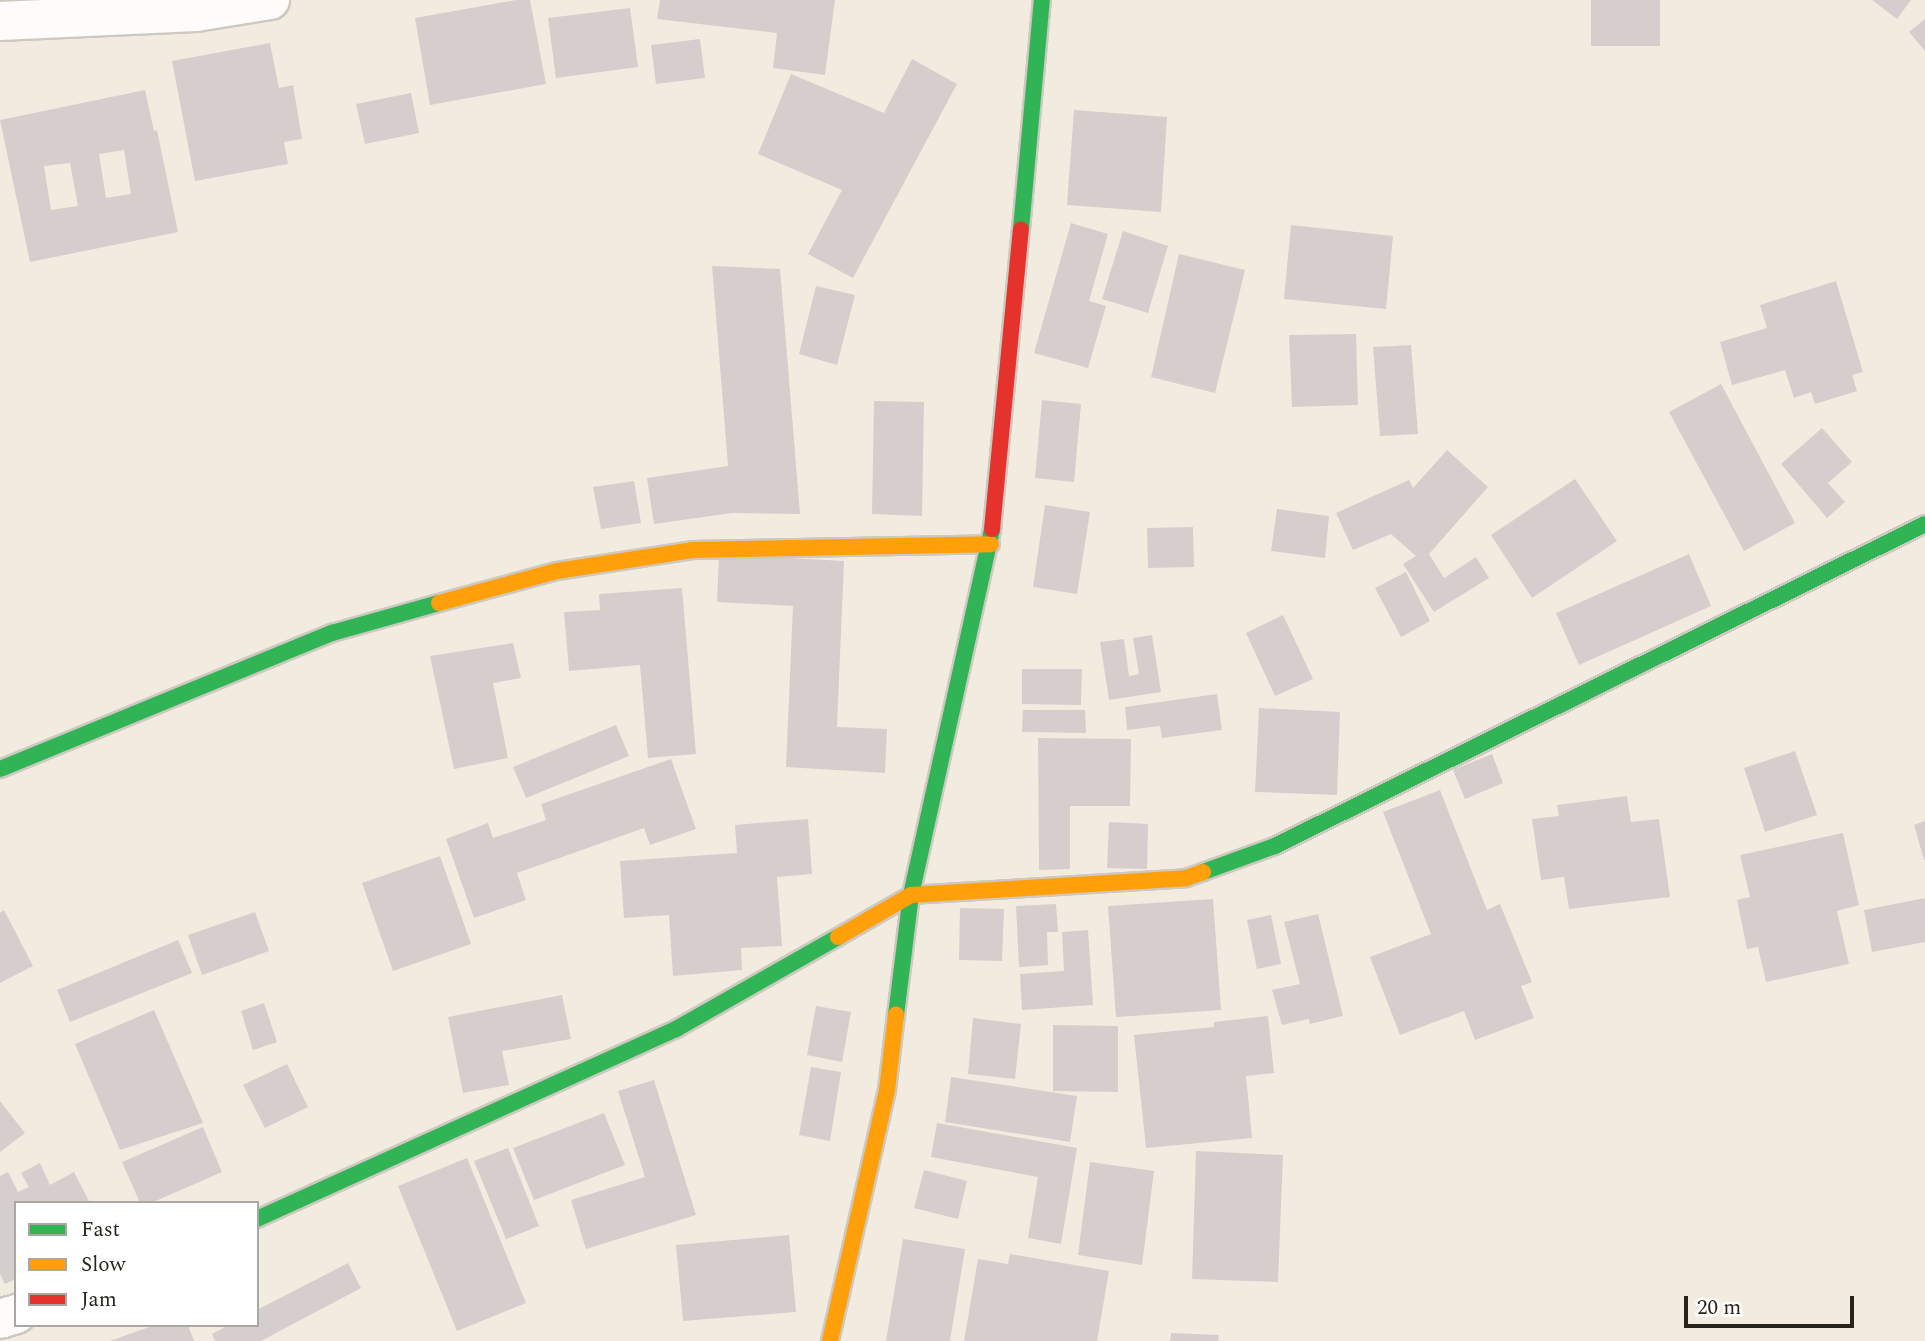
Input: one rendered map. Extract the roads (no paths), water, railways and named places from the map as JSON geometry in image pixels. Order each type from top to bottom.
[{"type":"street","points":[[0,21],[196,12],[270,0]]},
{"type":"street","points":[[830,1341],[887,1090],[911,895],[990,544],[1042,0]]},
{"type":"street","points":[[259,1218],[676,1030],[911,895],[1186,878],[1275,846],[1925,524]]},
{"type":"street","points":[[0,769],[332,633],[556,571],[692,550],[824,545],[990,544]]}]
